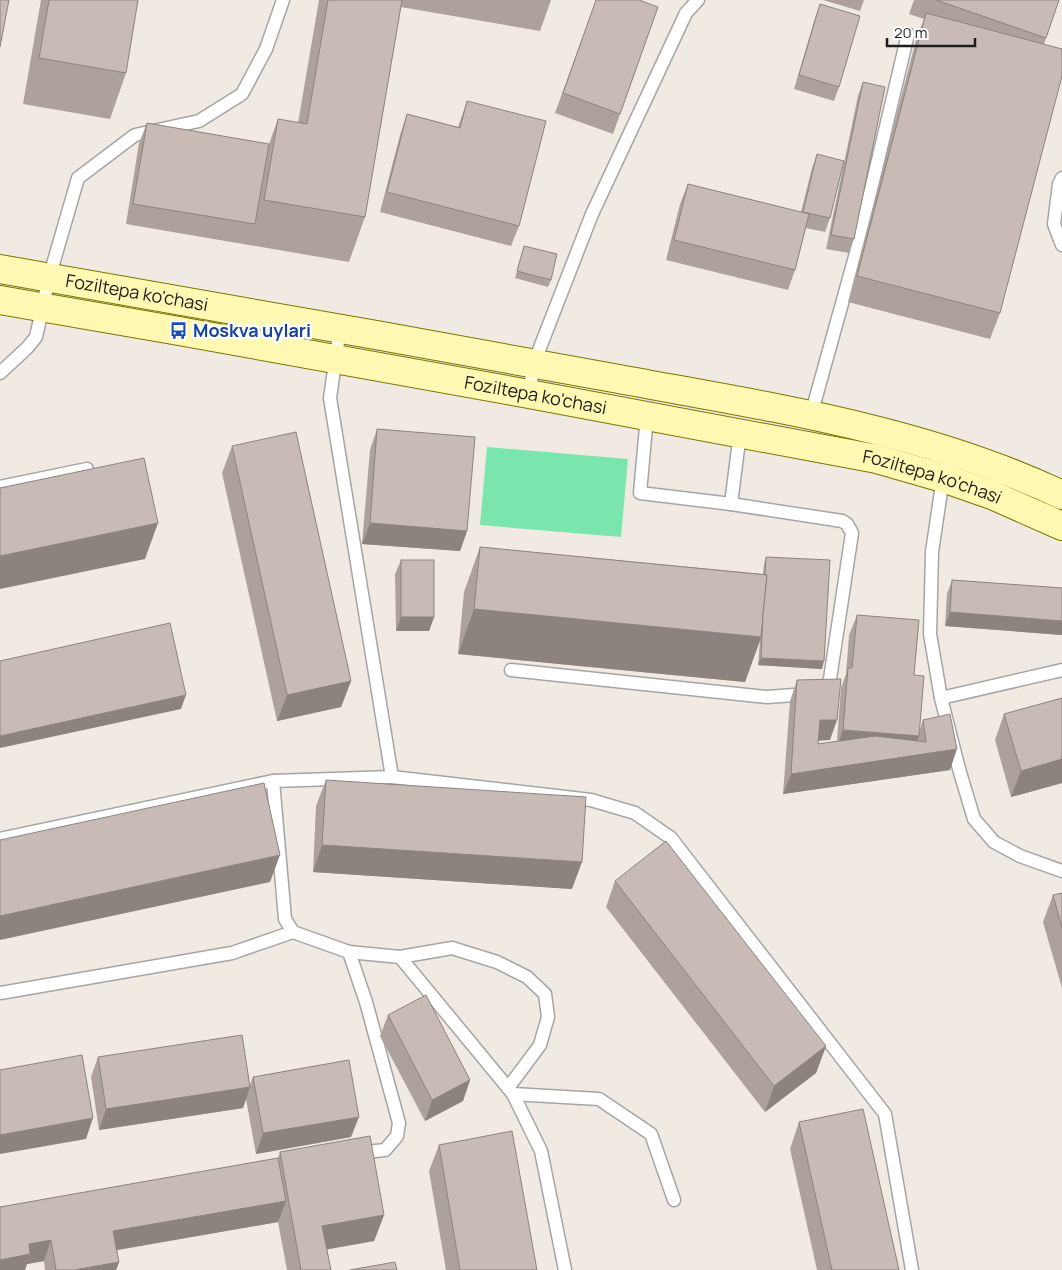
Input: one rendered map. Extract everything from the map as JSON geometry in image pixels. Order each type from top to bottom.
[{"type":"main road","name":"Foziltepa ko'chasi","points":[[0,269],[340,328],[811,415],[950,451],[1006,471],[1062,495]]},
{"type":"main road","name":"Foziltepa ko'chasi","points":[[0,300],[529,394],[877,459],[943,478],[992,495],[1062,526]]},
{"type":"lane","points":[[0,372],[27,348],[36,337],[49,278],[78,178],[135,135],[199,120],[242,94],[266,49],[283,0]]},
{"type":"lane","points":[[529,394],[534,364],[592,214],[685,6],[698,0]]},
{"type":"lane","points":[[811,415],[856,253],[908,34]]},
{"type":"lane","points":[[1062,178],[1059,184],[1054,224],[1062,245]]},
{"type":"lane","points":[[340,328],[330,398],[392,777]]},
{"type":"lane","points":[[511,670],[767,697],[820,692],[826,689],[830,679],[848,562],[852,533],[850,528],[842,521],[731,504],[640,493],[647,416]]},
{"type":"lane","points":[[731,504],[740,433]]},
{"type":"lane","points":[[0,487],[87,470]]},
{"type":"lane","points":[[943,478],[932,552],[930,634],[941,698],[974,819],[994,842],[1020,856],[1062,871]]},
{"type":"lane","points":[[941,698],[1062,670]]},
{"type":"lane","points":[[0,839],[273,781],[392,777],[591,800],[635,813],[671,838],[886,1114],[912,1270]]},
{"type":"lane","points":[[273,781],[285,919],[293,932]]},
{"type":"lane","points":[[0,993],[232,953],[293,932],[349,952],[400,957],[452,948],[497,962],[527,977],[545,994],[548,1017],[540,1045],[510,1091]]},
{"type":"lane","points":[[346,1155],[385,1150],[397,1136],[398,1124],[366,1002],[349,952]]},
{"type":"lane","points":[[400,957],[510,1091],[541,1151],[565,1270]]},
{"type":"lane","points":[[510,1091],[599,1099],[651,1134],[674,1200]]},
{"type":"green space","points":[[487,447],[628,459],[621,537],[480,525]]},
{"type":"building","points":[[0,0],[9,0],[0,47]]},
{"type":"building","points":[[49,0],[138,0],[126,73],[39,58]]},
{"type":"building","points":[[328,0],[402,0],[365,217],[264,200],[278,119],[307,124]]},
{"type":"building","points":[[596,0],[639,0],[658,7],[620,114],[563,93]]},
{"type":"building","points":[[936,0],[1059,0],[1046,38]]},
{"type":"building","points":[[820,4],[860,16],[839,87],[799,75]]},
{"type":"building","points":[[926,13],[1062,49],[1062,76],[1000,313],[857,276]]},
{"type":"building","points":[[863,82],[885,87],[854,239],[831,235]]},
{"type":"building","points":[[467,101],[546,121],[519,226],[387,192],[407,114],[460,128]]},
{"type":"building","points":[[147,123],[269,144],[255,224],[133,204]]},
{"type":"building","points":[[817,154],[844,161],[830,218],[803,212]]},
{"type":"building","points":[[688,184],[809,214],[795,270],[674,240]]},
{"type":"building","points":[[524,246],[557,254],[551,280],[517,271]]},
{"type":"building","points":[[377,429],[475,437],[467,531],[370,523]]},
{"type":"building","points":[[296,432],[351,681],[287,695],[232,446]]},
{"type":"building","points":[[144,458],[158,523],[0,556],[0,488]]},
{"type":"building","points":[[480,547],[767,575],[761,637],[474,609]]},
{"type":"building","points":[[766,557],[830,560],[824,661],[761,658],[767,575],[765,575]]},
{"type":"building","points":[[401,560],[434,560],[434,617],[401,617]]},
{"type":"building","points":[[952,580],[1062,588],[1062,621],[950,612]]},
{"type":"building","points":[[857,615],[919,620],[914,675],[924,676],[919,736],[843,730],[848,668],[852,668]]},
{"type":"building","points":[[170,623],[186,695],[0,736],[0,661]]},
{"type":"building","points":[[841,679],[837,720],[820,720],[818,744],[875,736],[926,742],[923,720],[950,714],[957,749],[791,774],[797,680]]},
{"type":"building","points":[[1062,698],[1062,759],[1021,771],[1004,714]]},
{"type":"building","points":[[326,780],[586,797],[582,862],[322,845]]},
{"type":"building","points":[[264,783],[280,855],[0,916],[0,840]]},
{"type":"building","points":[[666,841],[826,1046],[774,1086],[615,881]]},
{"type":"building","points":[[1062,893],[1062,928],[1053,895]]},
{"type":"building","points":[[426,995],[470,1080],[432,1100],[388,1015]]},
{"type":"building","points":[[242,1035],[250,1087],[106,1109],[98,1057]]},
{"type":"building","points":[[82,1055],[93,1118],[0,1135],[0,1070]]},
{"type":"building","points":[[349,1060],[359,1117],[263,1133],[253,1077]]},
{"type":"building","points":[[863,1109],[899,1270],[832,1270],[799,1122]]},
{"type":"building","points":[[512,1131],[537,1270],[460,1270],[439,1145]]},
{"type":"building","points":[[370,1136],[384,1215],[322,1226],[331,1270],[301,1270],[280,1152]]},
{"type":"building","points":[[278,1158],[286,1201],[113,1231],[119,1262],[74,1270],[56,1270],[51,1240],[29,1244],[30,1254],[0,1260],[0,1207]]},
{"type":"building","points":[[395,1262],[397,1270],[350,1270]]},
{"type":"place","name":"Moskva uylari","points":[[179,331]]}]
